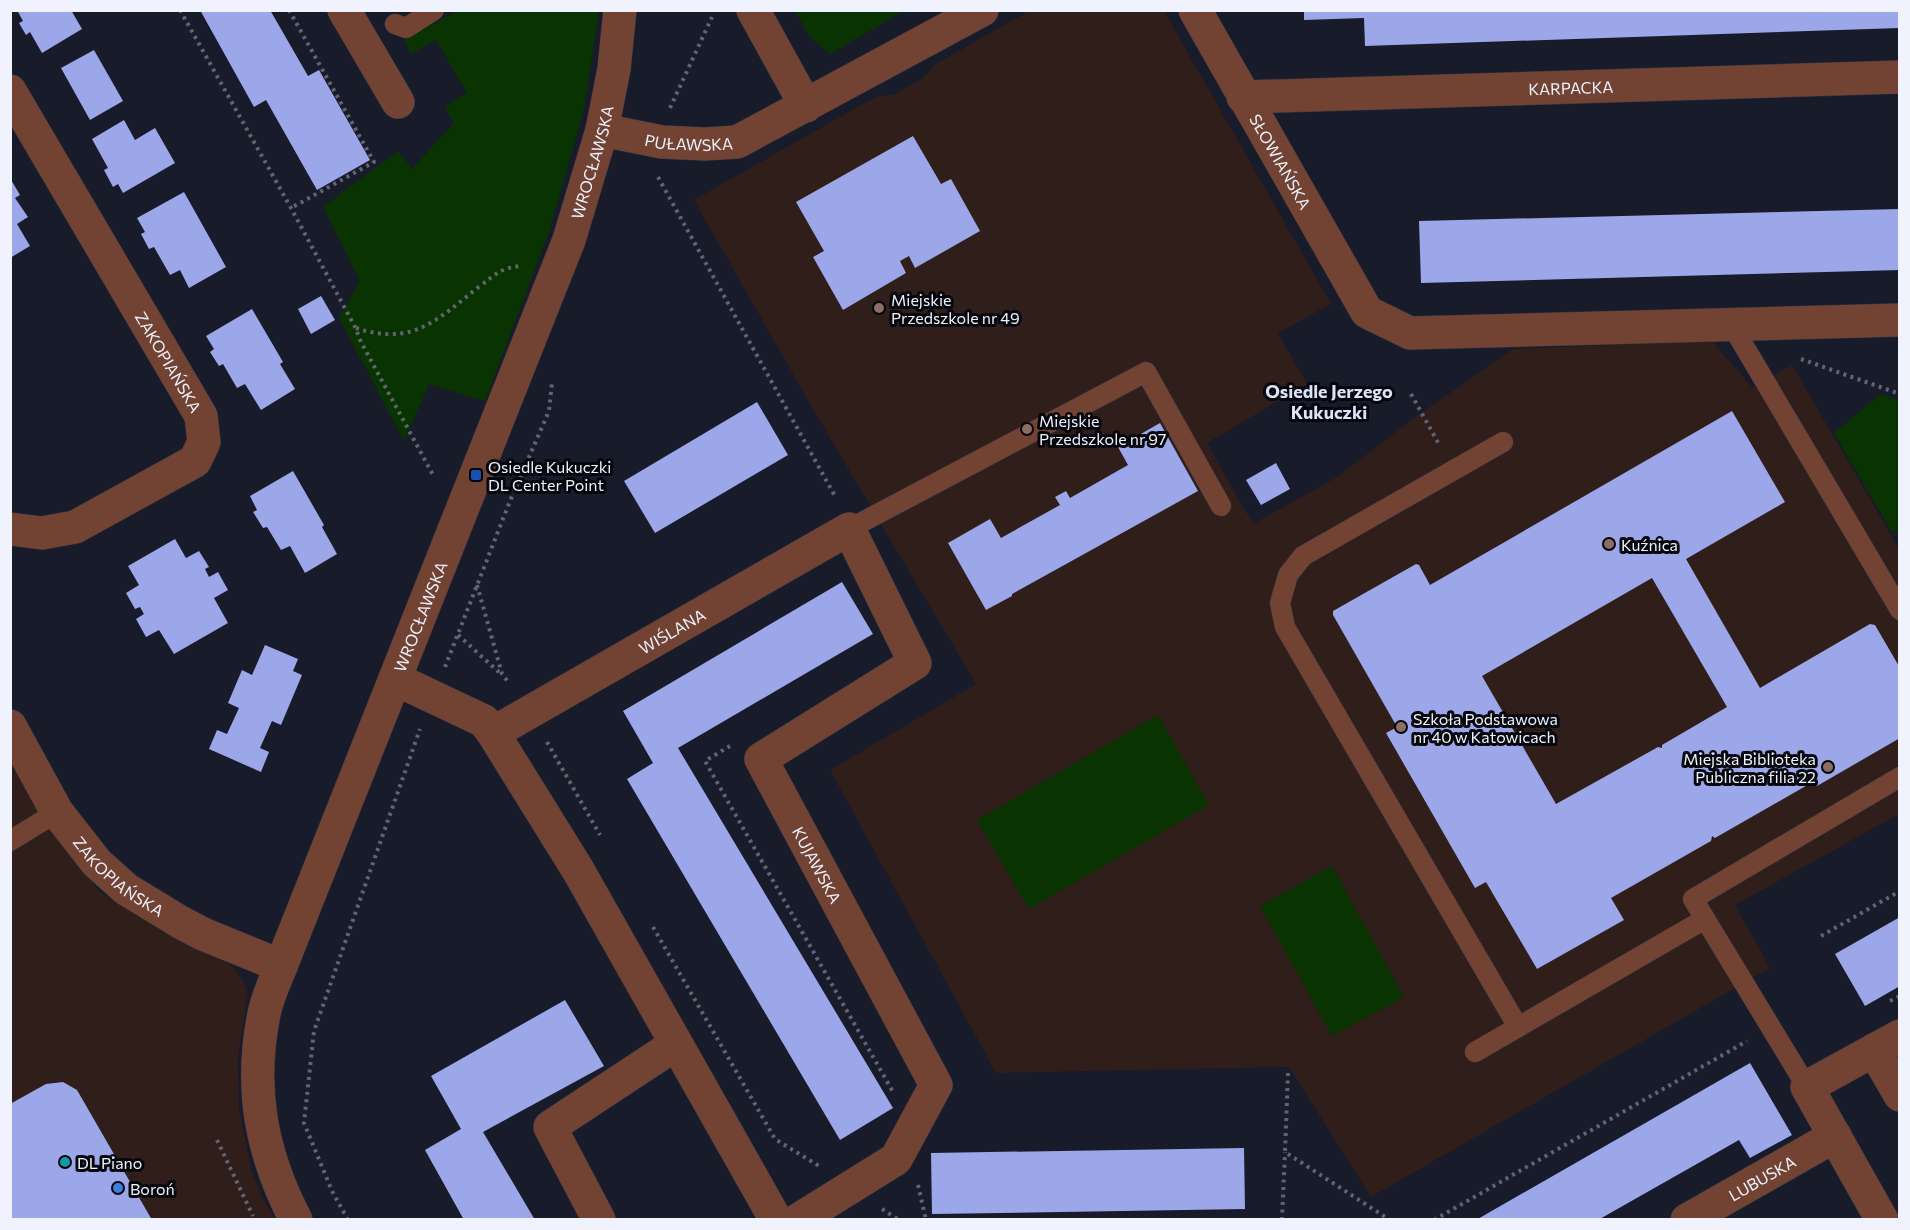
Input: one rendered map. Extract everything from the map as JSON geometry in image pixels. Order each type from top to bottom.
[{"type":"street","points":[[344,10],[398,102]]},
{"type":"street","name":"WROCŁAWSKA","points":[[296,1219],[277,1180],[267,1151],[258,1091],[258,1059],[264,1012],[569,240],[603,130],[614,69],[620,10]]},
{"type":"street","points":[[753,10],[806,106]]},
{"type":"street","name":"PUŁAWSKA","points":[[603,130],[662,142],[705,144],[736,142],[982,10]]},
{"type":"street","name":"SŁOWIAŃSKA","points":[[1196,10],[1243,98],[1367,312],[1410,333],[1731,324]]},
{"type":"street","name":"KARPACKA","points":[[1243,98],[1899,77]]},
{"type":"street","name":"ZAKOPIAŃSKA","points":[[10,91],[201,416],[204,442],[195,461],[75,527],[42,533],[10,529]]},
{"type":"street","points":[[1731,324],[1899,320]]},
{"type":"street","name":"WIŚLANA","points":[[493,733],[845,517]]},
{"type":"street","name":"KUJAWSKA","points":[[798,1220],[896,1159],[936,1085],[761,759],[915,663],[845,517]]},
{"type":"street","points":[[395,679],[484,722],[493,733],[578,870],[776,1220]]},
{"type":"street","name":"ZAKOPIAŃSKA","points":[[10,726],[57,812],[97,863],[126,889],[195,930],[281,966]]},
{"type":"street","points":[[1882,1220],[1807,1087],[1887,1043],[1899,1095]]},
{"type":"street","points":[[599,1220],[550,1127],[676,1044]]},
{"type":"street","name":"LUBUSKA","points":[[1687,1220],[1835,1136]]},
{"type":"lane","points":[[363,43],[396,17],[406,28],[434,10]]},
{"type":"lane","points":[[1731,324],[1899,610]]},
{"type":"lane","points":[[845,517],[1146,372],[1221,506]]},
{"type":"lane","points":[[1503,442],[1303,556],[1288,576],[1280,603],[1285,627],[1518,1027]]},
{"type":"lane","points":[[1807,1087],[1693,899],[1899,777]]},
{"type":"lane","points":[[10,841],[57,812]]},
{"type":"lane","points":[[1475,1052],[1705,919]]},
{"type":"path","points":[[180,10],[356,327],[361,342],[433,475]]},
{"type":"path","points":[[289,10],[374,162],[291,208]]},
{"type":"path","points":[[670,110],[712,17]]},
{"type":"path","points":[[656,172],[845,517]]},
{"type":"path","points":[[356,327],[370,333],[394,334],[421,330],[505,267],[520,266]]},
{"type":"path","points":[[1799,358],[1899,394]]},
{"type":"path","points":[[1411,394],[1453,470]]},
{"type":"path","points":[[477,585],[502,674]]},
{"type":"path","points":[[457,634],[502,674],[530,712],[606,844]]},
{"type":"path","points":[[1821,936],[1899,891]]},
{"type":"path","points":[[652,926],[776,1139],[852,1186]]},
{"type":"path","points":[[1434,1220],[1680,1078],[1772,1029]]},
{"type":"path","points":[[1282,1220],[1288,1073]]},
{"type":"path","points":[[217,1140],[255,1220]]},
{"type":"path","points":[[1286,1152],[1390,1220]]},
{"type":"shaded area","name":"Szkoła Podstawowa nr 40 w Katowicach","points":[[1029,11],[1164,11],[1331,304],[1278,333],[1307,384],[1207,443],[1253,524],[1337,477],[1421,413],[1513,349],[1712,341],[1752,387],[1792,365],[1899,549],[1899,814],[1735,905],[1770,968],[1371,1197],[1289,1067],[996,1073],[830,770],[976,684],[817,416],[694,200],[877,96],[893,95],[923,78],[936,64]]},
{"type":"shaded area","points":[[18,763],[73,859],[100,892],[149,922],[222,960],[234,968],[243,980],[248,994],[238,1056],[239,1108],[251,1168],[261,1195],[275,1219],[11,1219],[10,767]]},
{"type":"green space","points":[[457,11],[599,11],[584,109],[549,232],[485,401],[429,384],[404,441],[339,318],[360,281],[323,207],[398,151],[412,169],[454,123],[445,107],[467,93],[436,40],[411,54],[404,40]]},
{"type":"green space","points":[[795,11],[904,11],[830,54],[810,37]]},
{"type":"green space","points":[[1881,394],[1899,401],[1899,530],[1892,532],[1834,433]]},
{"type":"green space","points":[[1158,715],[1209,805],[1029,909],[977,820]]},
{"type":"green space","points":[[1332,866],[1404,997],[1332,1036],[1260,906]]},
{"type":"building","points":[[17,10],[71,10],[82,29],[42,53],[30,32],[26,35],[19,23],[23,21]]},
{"type":"building","points":[[200,10],[270,10],[308,76],[319,70],[370,160],[317,190],[266,100],[254,107]]},
{"type":"building","points":[[1304,10],[1900,10],[1900,28],[1365,46],[1364,18],[1304,20]]},
{"type":"building","points":[[94,50],[123,101],[90,120],[61,68]]},
{"type":"building","points":[[124,120],[135,140],[155,128],[175,163],[123,193],[118,184],[113,187],[104,170],[108,168],[92,139]]},
{"type":"building","points":[[913,136],[941,184],[951,179],[980,231],[915,268],[909,256],[900,261],[906,273],[843,310],[813,257],[824,251],[796,202]]},
{"type":"building","points":[[10,178],[20,195],[15,198],[28,217],[17,224],[30,246],[10,258]]},
{"type":"building","points":[[184,192],[226,267],[189,288],[180,270],[170,275],[154,247],[149,249],[141,234],[145,232],[137,218]]},
{"type":"building","points":[[1900,209],[1900,270],[1421,283],[1419,221]]},
{"type":"building","points":[[321,296],[335,320],[311,334],[298,309]]},
{"type":"building","points":[[252,309],[283,362],[280,364],[295,389],[261,410],[245,384],[237,388],[223,364],[219,366],[210,352],[214,349],[206,336]]},
{"type":"building","points":[[757,402],[788,455],[655,533],[624,481]]},
{"type":"building","points":[[1732,411],[1785,502],[1686,559],[1760,688],[1870,624],[1875,625],[1900,668],[1900,738],[1817,786],[1811,783],[1715,838],[1712,836],[1711,841],[1611,898],[1624,920],[1537,969],[1486,882],[1475,888],[1386,733],[1397,727],[1333,615],[1333,611],[1416,564],[1419,565],[1430,585]],"holes":[[[1652,578],[1727,707],[1662,745],[1662,748],[1658,747],[1556,804],[1482,676]]]},
{"type":"building","points":[[1160,423],[1198,491],[986,610],[948,543],[990,519],[1001,538],[1060,505],[1055,497],[1066,491],[1070,498],[1128,465],[1118,447]]},
{"type":"building","points":[[1276,463],[1290,489],[1261,505],[1246,480]]},
{"type":"building","points":[[293,471],[324,525],[322,527],[337,554],[305,573],[290,546],[281,550],[267,527],[263,528],[253,512],[257,510],[250,496]]},
{"type":"building","points":[[175,539],[186,558],[199,551],[209,567],[205,569],[209,577],[218,572],[228,590],[214,598],[228,623],[174,654],[159,630],[146,637],[136,619],[144,614],[140,607],[135,609],[126,593],[139,585],[128,566]]},
{"type":"building","points":[[842,582],[873,634],[678,748],[893,1108],[840,1140],[627,779],[653,763],[623,711]]},
{"type":"building","points":[[265,645],[298,659],[293,671],[302,675],[281,725],[272,721],[260,748],[269,752],[261,772],[209,749],[217,730],[227,734],[239,708],[228,703],[242,670],[252,675]]},
{"type":"building","points":[[1900,917],[1900,986],[1865,1006],[1835,954]]},
{"type":"building","points":[[565,1000],[604,1066],[483,1132],[535,1220],[464,1220],[425,1150],[461,1129],[431,1076]]},
{"type":"building","points":[[1750,1063],[1792,1135],[1750,1158],[1739,1140],[1598,1220],[1476,1220]]},
{"type":"building","name":"DL Piano","points":[[63,1082],[77,1090],[152,1220],[10,1220],[10,1104],[46,1084]]},
{"type":"building","points":[[1244,1148],[1245,1209],[932,1214],[931,1153]]},
{"type":"place","name":"Miejskie Przedszkole nr 49","points":[[879,308]]},
{"type":"place","name":"Miejskie Przedszkole nr 97","points":[[1027,429]]},
{"type":"place","name":"Osiedle Kukuczki DL Center Point","points":[[476,475]]},
{"type":"place","name":"Kuźnica","points":[[1609,544]]},
{"type":"place","name":"Szkoła Podstawowa nr 40 w Katowicach","points":[[1401,727]]},
{"type":"place","name":"Miejska Biblioteka Publiczna filia 22","points":[[1828,767]]},
{"type":"place","name":"DL Piano","points":[[65,1162]]},
{"type":"place","name":"Boroń","points":[[118,1188]]},
{"type":"district","name":"Osiedle Jerzego Kukuczki","points":[[1329,401]]}]
